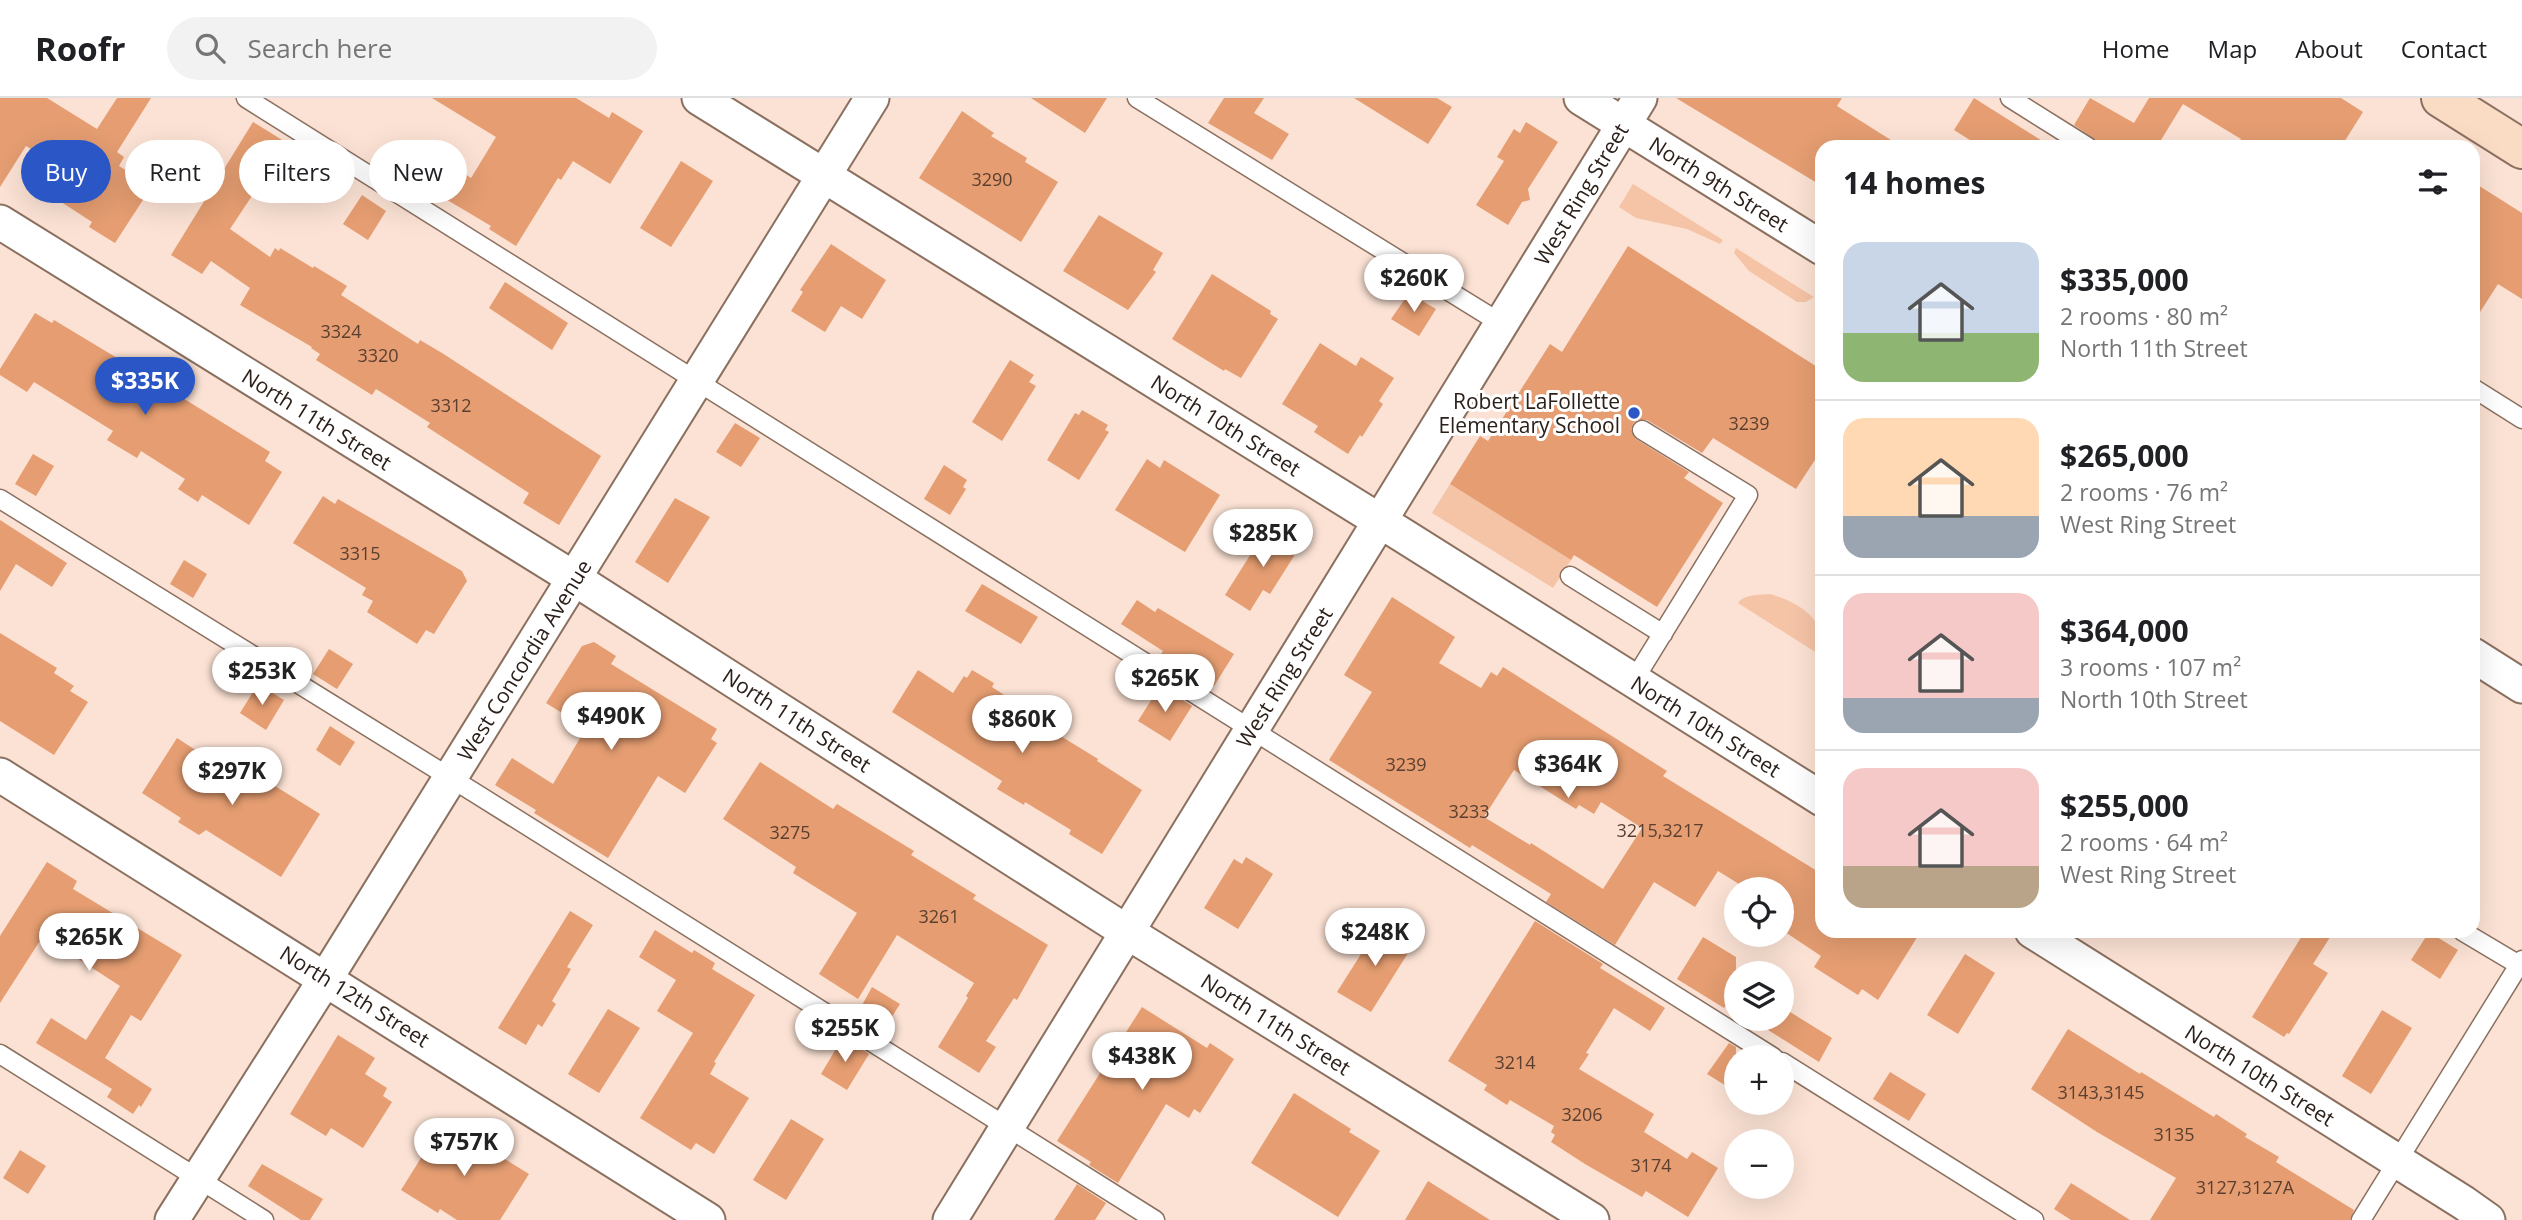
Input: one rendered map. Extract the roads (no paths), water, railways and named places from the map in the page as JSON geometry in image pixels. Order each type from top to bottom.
[{"type":"street","name":"North 10th Street","points":[[699,98],[1380,520],[1815,795]]},
{"type":"street","name":"West Concordia Avenue","points":[[172,1220],[451,778],[872,98]]},
{"type":"street","name":"North 9th Street","points":[[1581,98],[1632,111],[1815,243]]},
{"type":"street","points":[[2441,98],[2522,149]]},
{"type":"street","name":"West Ring Street","points":[[950,1220],[1632,111]]},
{"type":"street","name":"North 11th Street","points":[[0,222],[575,579],[1127,932],[1592,1220]]},
{"type":"street","points":[[2480,659],[2522,686]]},
{"type":"street","name":"North 12th Street","points":[[0,775],[708,1220]]},
{"type":"street","name":"North 10th Street","points":[[2043,938],[2488,1220]]},
{"type":"lane","points":[[246,98],[1754,1045]]},
{"type":"lane","points":[[1137,98],[1502,324]]},
{"type":"lane","points":[[2010,98],[2077,140]]},
{"type":"lane","points":[[2480,392],[2522,419]]},
{"type":"lane","points":[[1634,680],[1748,495],[1643,430]]},
{"type":"lane","points":[[0,499],[451,778],[1155,1220]]},
{"type":"lane","points":[[1570,576],[1663,634]]},
{"type":"lane","points":[[2361,1220],[2520,962],[2475,938]]},
{"type":"lane","points":[[0,1054],[264,1220]]},
{"type":"lane","points":[[1794,1070],[2034,1220]]},
{"type":"place","name":"Robert LaFollette Elementary School","points":[[1634,413]]}]
